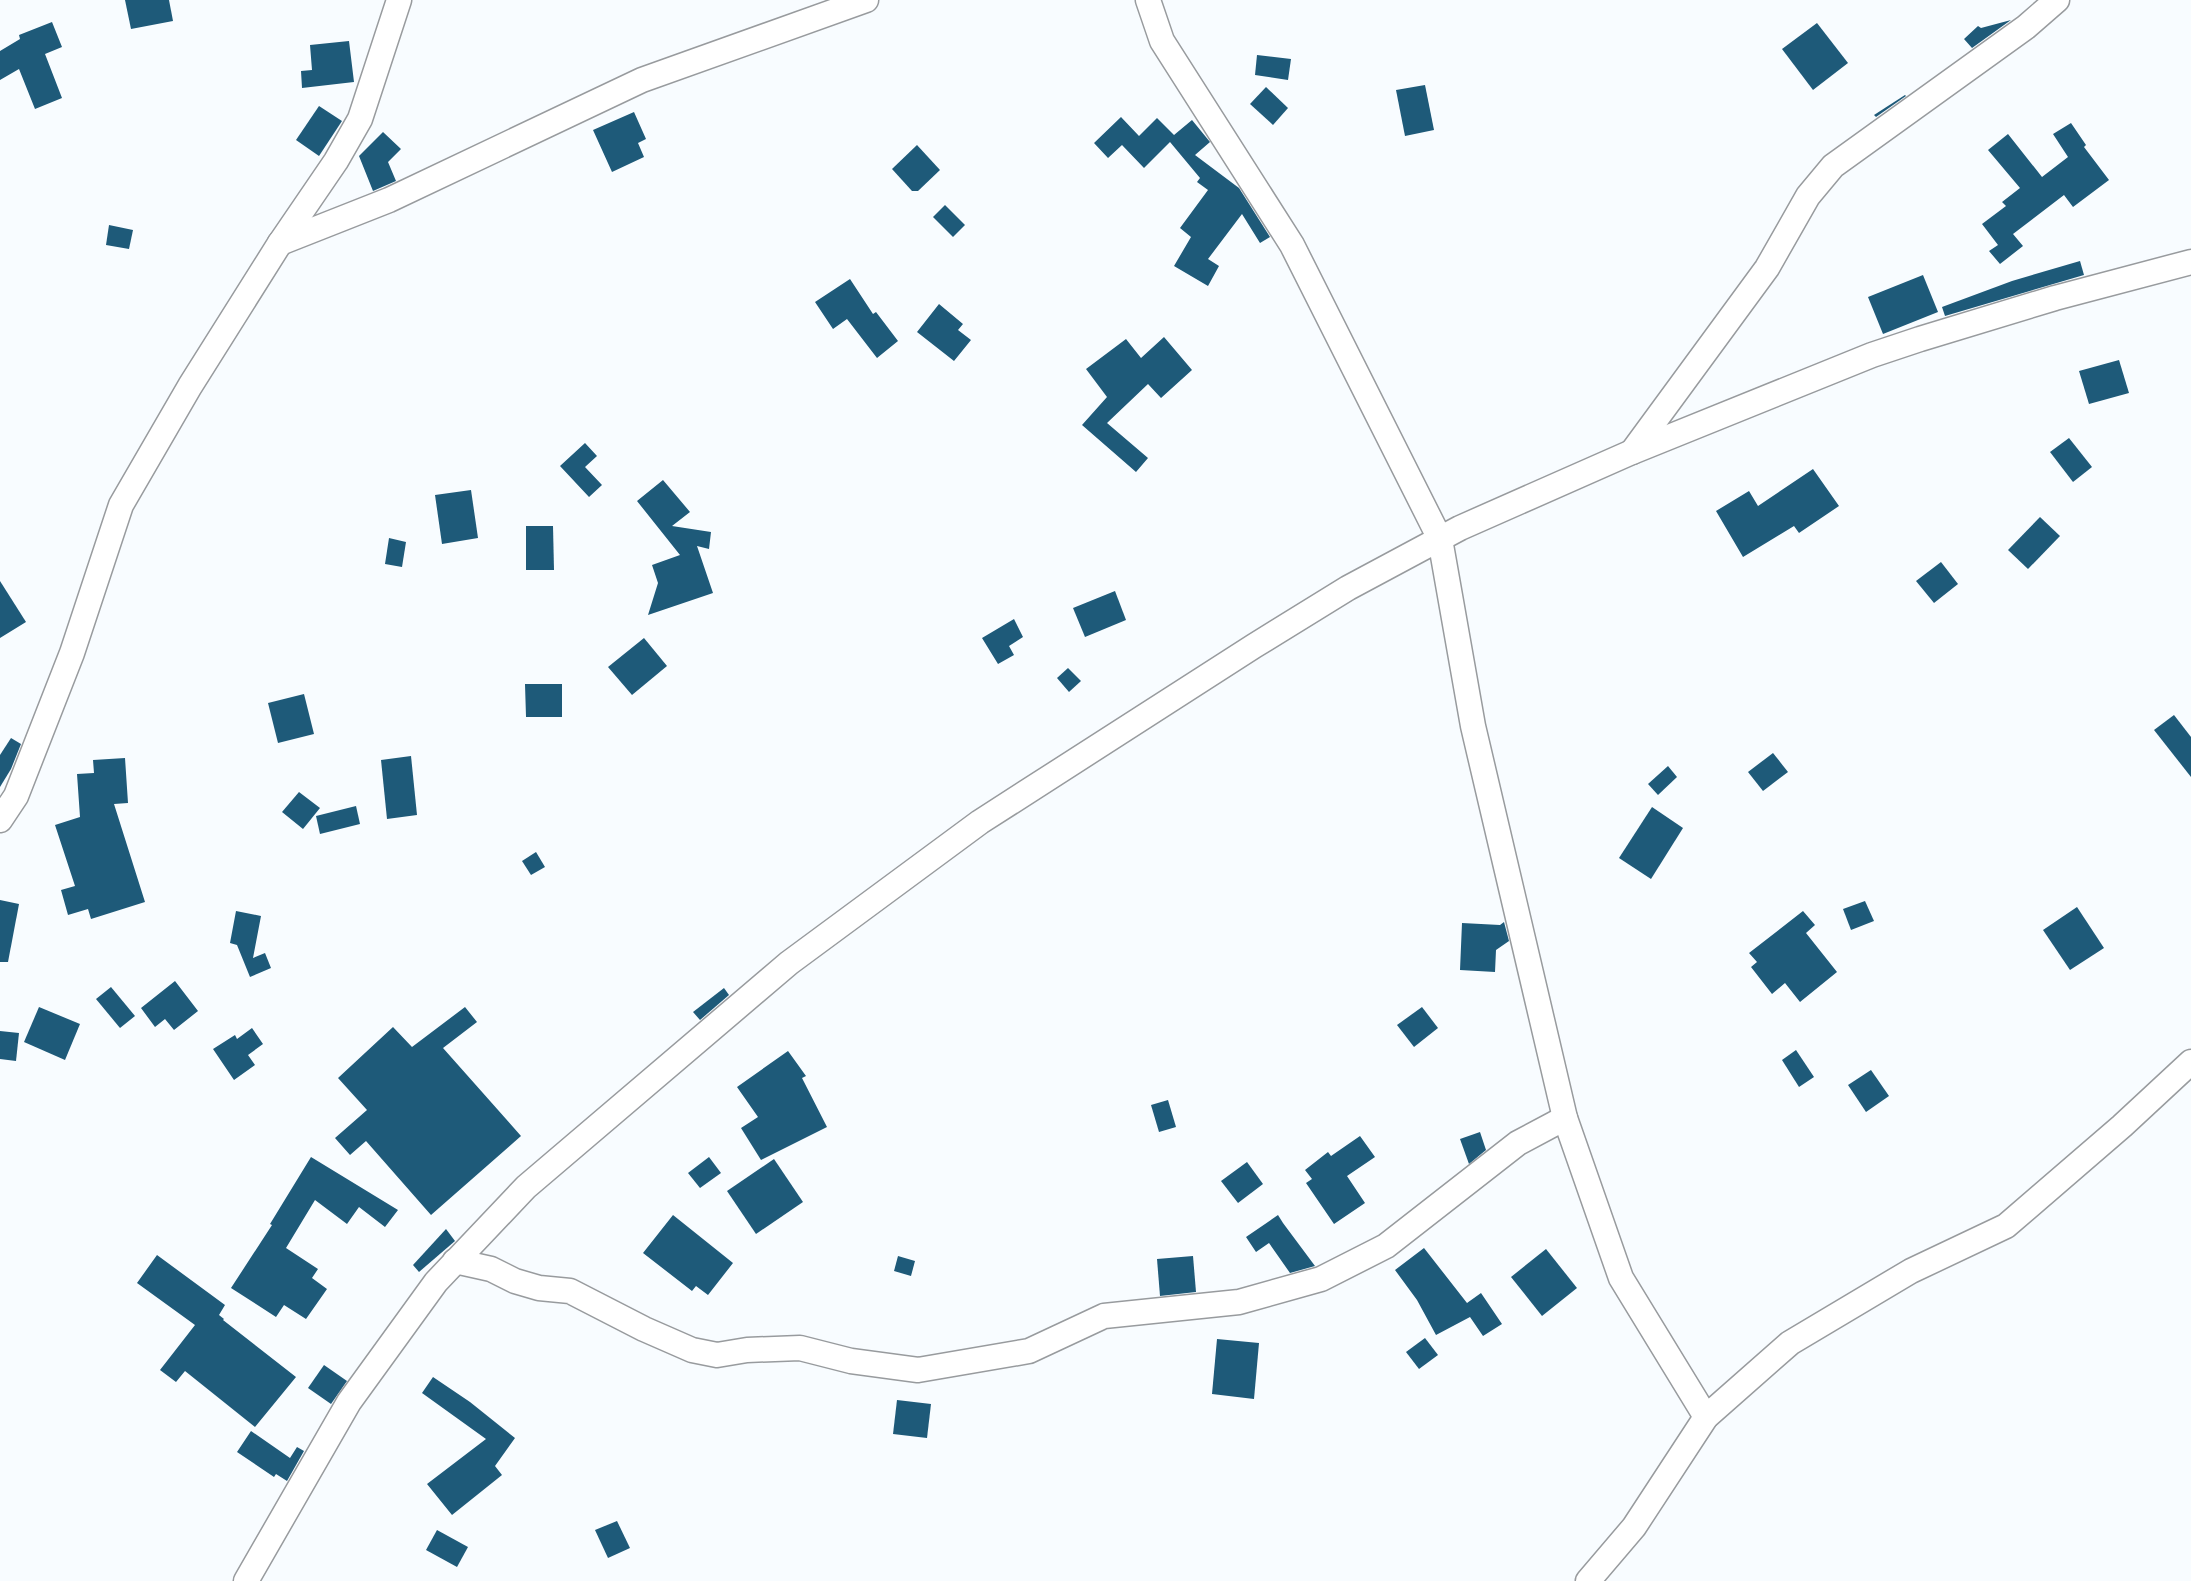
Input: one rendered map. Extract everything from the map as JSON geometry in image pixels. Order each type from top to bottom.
[{"type":"street","points":[[0,820],[16,796],[68,664],[121,505],[190,387],[280,243],[336,161],[360,119],[399,0]]},
{"type":"street","points":[[280,243],[389,200],[642,80],[866,0]]},
{"type":"street","points":[[1148,0],[1162,41],[1292,245],[1440,539],[1473,726],[1565,1118],[1621,1278],[1706,1418]]},
{"type":"street","points":[[1632,452],[1767,268],[1808,196],[1833,166],[2026,27],[2057,0]]},
{"type":"street","points":[[246,1581],[349,1402],[436,1282],[526,1187],[789,963],[980,822],[1348,588],[1460,528],[1632,452],[1872,355],[2055,298],[2191,262]]},
{"type":"street","points":[[1588,1581],[1634,1527],[1706,1418],[1790,1343],[1911,1271],[2006,1226],[2122,1126],[2191,1062]]},
{"type":"street","points":[[455,1261],[491,1269],[515,1281],[539,1288],[570,1291],[644,1329],[692,1350],[717,1355],[747,1350],[800,1348],[851,1360],[918,1370],[1029,1351],[1104,1316],[1239,1302],[1321,1279],[1386,1246],[1518,1143],[1565,1118]]},
{"type":"building","points":[[125,0],[169,0],[173,21],[131,29]]},
{"type":"building","points":[[2011,20],[1972,48],[1964,39],[1978,26],[1981,28]]},
{"type":"building","points":[[52,22],[62,47],[45,54],[62,98],[35,109],[19,69],[0,80],[0,51],[20,39],[19,35]]},
{"type":"building","points":[[1817,23],[1848,63],[1813,90],[1782,49]]},
{"type":"building","points":[[349,41],[354,82],[302,88],[301,71],[312,70],[310,45]]},
{"type":"building","points":[[1257,55],[1291,59],[1288,80],[1255,75]]},
{"type":"building","points":[[1425,85],[1434,130],[1405,136],[1396,90]]},
{"type":"building","points":[[1266,87],[1288,108],[1273,125],[1250,104]]},
{"type":"building","points":[[1905,95],[1876,117],[1874,115]]},
{"type":"building","points":[[319,106],[342,121],[319,156],[296,140]]},
{"type":"building","points":[[634,112],[646,139],[638,143],[644,157],[612,172],[593,130]]},
{"type":"building","points":[[1121,117],[1139,136],[1157,118],[1174,135],[1192,120],[1210,142],[1195,155],[1239,188],[1270,237],[1260,243],[1242,214],[1208,259],[1219,266],[1208,286],[1174,266],[1191,237],[1180,228],[1208,190],[1197,182],[1200,178],[1170,142],[1144,168],[1122,145],[1108,158],[1094,143]]},
{"type":"building","points":[[2071,123],[2086,145],[2084,147],[2109,180],[2073,207],[2064,195],[2013,234],[2023,246],[2000,264],[1989,251],[1998,245],[1982,224],[2006,206],[2002,202],[2020,188],[1988,150],[2008,134],[2042,177],[2068,157],[2053,134]]},
{"type":"building","points":[[383,132],[401,149],[388,162],[396,181],[373,191],[359,156]]},
{"type":"building","points":[[917,145],[940,170],[918,191],[912,191],[892,169]]},
{"type":"building","points":[[945,205],[965,225],[953,237],[933,217]]},
{"type":"building","points":[[109,225],[133,230],[129,249],[106,245]]},
{"type":"building","points":[[2080,261],[2084,275],[1945,316],[1942,307],[2012,281]]},
{"type":"building","points":[[1923,275],[1938,312],[1883,334],[1868,297]]},
{"type":"building","points":[[850,279],[873,314],[876,312],[898,341],[877,358],[847,319],[833,329],[815,302]]},
{"type":"building","points":[[939,304],[963,324],[958,330],[971,340],[954,361],[917,332]]},
{"type":"building","points":[[1164,337],[1192,370],[1161,398],[1148,384],[1107,423],[1148,458],[1136,472],[1082,425],[1107,397],[1086,369],[1126,339],[1141,358]]},
{"type":"building","points":[[2119,360],[2129,393],[2089,404],[2079,371]]},
{"type":"building","points":[[2069,438],[2092,467],[2073,482],[2050,452]]},
{"type":"building","points":[[585,443],[597,456],[585,467],[602,485],[589,497],[560,466]]},
{"type":"building","points":[[1813,469],[1839,506],[1799,533],[1794,526],[1743,557],[1716,511],[1749,491],[1758,506]]},
{"type":"building","points":[[663,480],[690,512],[672,526],[711,532],[709,549],[697,546],[713,593],[648,615],[658,583],[652,565],[680,555],[637,501]]},
{"type":"building","points":[[471,490],[478,538],[442,544],[435,495]]},
{"type":"building","points":[[2040,517],[2060,536],[2028,569],[2008,550]]},
{"type":"building","points":[[526,526],[553,526],[554,570],[526,570]]},
{"type":"building","points":[[389,538],[406,542],[402,567],[385,564]]},
{"type":"building","points":[[1941,562],[1958,584],[1934,603],[1916,581]]},
{"type":"building","points":[[0,581],[26,622],[0,638]]},
{"type":"building","points":[[1115,591],[1126,620],[1085,637],[1073,608]]},
{"type":"building","points":[[1014,619],[1023,637],[1009,646],[1014,655],[998,664],[982,638]]},
{"type":"building","points":[[644,638],[667,666],[632,695],[608,667]]},
{"type":"building","points":[[1068,668],[1081,681],[1069,692],[1057,678]]},
{"type":"building","points":[[525,684],[562,684],[562,717],[526,717]]},
{"type":"building","points":[[304,694],[314,734],[278,743],[268,703]]},
{"type":"building","points":[[2174,715],[2191,737],[2191,777],[2154,730]]},
{"type":"building","points":[[11,738],[21,744],[11,769],[0,787],[0,755]]},
{"type":"building","points":[[1773,753],[1788,772],[1763,791],[1748,772]]},
{"type":"building","points":[[411,756],[417,815],[387,819],[381,760]]},
{"type":"building","points":[[125,758],[128,803],[114,804],[145,902],[91,919],[88,909],[68,915],[61,890],[75,886],[55,825],[80,817],[77,774],[94,773],[93,760]]},
{"type":"building","points":[[1668,766],[1677,777],[1658,795],[1648,784]]},
{"type":"building","points":[[299,792],[320,808],[303,829],[282,812]]},
{"type":"building","points":[[356,806],[360,824],[320,834],[316,816]]},
{"type":"building","points":[[1652,807],[1683,828],[1651,879],[1619,858]]},
{"type":"building","points":[[536,852],[545,867],[531,875],[522,861]]},
{"type":"building","points":[[0,900],[19,904],[8,962],[0,962]]},
{"type":"building","points":[[1865,901],[1874,921],[1851,930],[1843,909]]},
{"type":"building","points":[[2077,907],[2104,948],[2070,970],[2043,930]]},
{"type":"building","points":[[236,911],[261,916],[253,958],[265,953],[271,968],[250,977],[237,945],[230,943]]},
{"type":"building","points":[[1803,911],[1815,925],[1806,933],[1837,972],[1800,1002],[1785,983],[1772,994],[1751,967],[1757,962],[1749,953]]},
{"type":"building","points":[[1504,922],[1509,941],[1496,950],[1495,972],[1460,970],[1462,923],[1500,925]]},
{"type":"building","points":[[175,981],[198,1011],[174,1030],[165,1019],[155,1027],[141,1008]]},
{"type":"building","points":[[111,987],[135,1016],[120,1028],[96,999]]},
{"type":"building","points":[[724,988],[729,995],[700,1020],[693,1012]]},
{"type":"building","points":[[39,1007],[80,1024],[65,1060],[24,1042]]},
{"type":"building","points":[[465,1007],[477,1022],[443,1048],[521,1136],[431,1215],[366,1141],[350,1155],[335,1138],[367,1110],[338,1078],[393,1027],[412,1047]]},
{"type":"building","points":[[1422,1007],[1438,1028],[1414,1047],[1397,1025]]},
{"type":"building","points":[[252,1028],[263,1044],[248,1055],[255,1065],[234,1080],[213,1049],[235,1035],[237,1039]]},
{"type":"building","points":[[0,1031],[19,1033],[16,1061],[0,1059]]},
{"type":"building","points":[[1796,1050],[1814,1077],[1799,1087],[1782,1060]]},
{"type":"building","points":[[788,1051],[806,1076],[802,1078],[827,1127],[761,1160],[741,1128],[758,1117],[737,1087]]},
{"type":"building","points":[[1871,1070],[1889,1096],[1866,1112],[1848,1085]]},
{"type":"building","points":[[1168,1100],[1176,1127],[1159,1132],[1151,1105]]},
{"type":"building","points":[[1480,1132],[1486,1150],[1469,1164],[1460,1139]]},
{"type":"building","points":[[1360,1136],[1375,1157],[1347,1176],[1365,1203],[1334,1224],[1306,1183],[1312,1179],[1305,1170],[1328,1152],[1331,1156]]},
{"type":"building","points":[[311,1157],[398,1210],[385,1227],[359,1207],[347,1224],[315,1200],[286,1248],[318,1269],[312,1278],[327,1289],[306,1319],[284,1305],[276,1317],[231,1288],[272,1225],[270,1224]]},
{"type":"building","points":[[709,1157],[721,1173],[700,1188],[688,1173]]},
{"type":"building","points":[[774,1159],[803,1202],[756,1234],[727,1191]]},
{"type":"building","points":[[1247,1162],[1263,1184],[1238,1203],[1221,1181]]},
{"type":"building","points":[[673,1215],[733,1263],[708,1295],[696,1286],[692,1291],[643,1253]]},
{"type":"building","points":[[1278,1215],[1315,1266],[1290,1273],[1269,1243],[1256,1252],[1246,1237]]},
{"type":"building","points":[[446,1229],[455,1241],[419,1272],[413,1265]]},
{"type":"building","points":[[1424,1248],[1467,1303],[1481,1293],[1502,1324],[1483,1336],[1470,1317],[1436,1335],[1417,1300],[1395,1270]]},
{"type":"building","points":[[1546,1249],[1577,1288],[1542,1316],[1511,1277]]},
{"type":"building","points":[[157,1255],[225,1305],[219,1315],[223,1320],[296,1377],[255,1427],[185,1371],[176,1382],[160,1370],[195,1325],[137,1283]]},
{"type":"building","points":[[898,1256],[915,1261],[911,1276],[894,1271]]},
{"type":"building","points":[[1193,1256],[1196,1292],[1160,1296],[1157,1259]]},
{"type":"building","points":[[1425,1338],[1438,1355],[1419,1369],[1406,1352]]},
{"type":"building","points":[[1217,1339],[1259,1343],[1254,1399],[1212,1394]]},
{"type":"building","points":[[324,1365],[347,1381],[331,1404],[308,1388]]},
{"type":"building","points":[[433,1377],[470,1402],[515,1438],[495,1466],[502,1475],[452,1515],[427,1484],[486,1439],[422,1393]]},
{"type":"building","points":[[897,1400],[931,1404],[927,1438],[893,1434]]},
{"type":"building","points":[[251,1431],[290,1458],[297,1447],[304,1451],[287,1481],[276,1474],[274,1477],[237,1452]]},
{"type":"building","points":[[617,1521],[630,1548],[608,1558],[595,1530]]},
{"type":"building","points":[[437,1530],[468,1547],[457,1567],[426,1550]]}]
